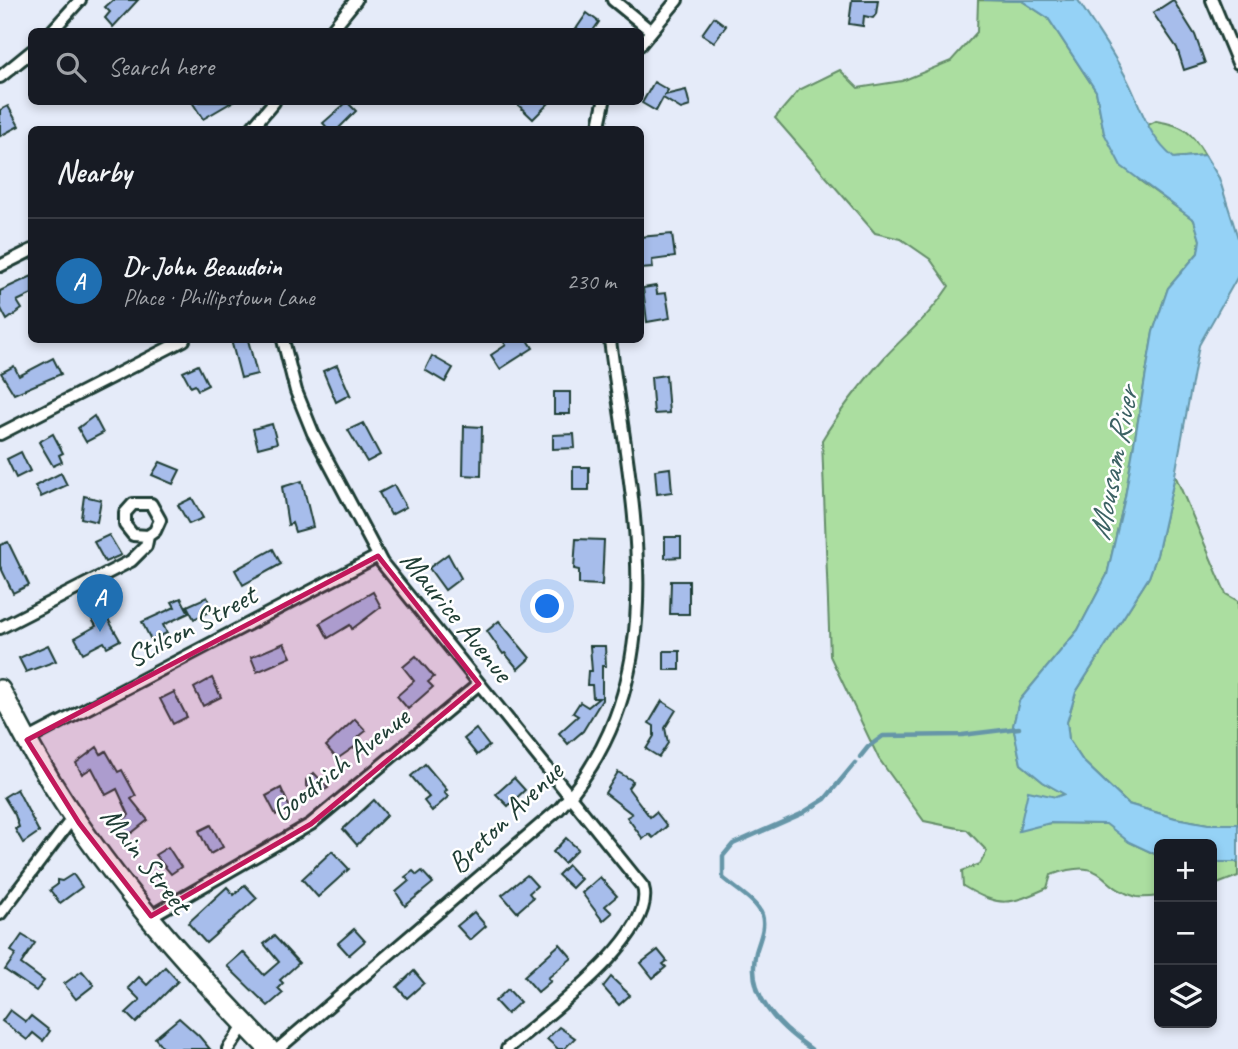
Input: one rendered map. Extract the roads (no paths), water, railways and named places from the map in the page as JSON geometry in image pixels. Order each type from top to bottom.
[{"type":"highway","name":"Main Street","points":[[2,699],[74,817],[151,916],[269,1049]]},
{"type":"street","points":[[55,28],[80,0]]},
{"type":"street","points":[[333,28],[356,0]]},
{"type":"street","points":[[613,0],[651,31]]},
{"type":"street","points":[[644,40],[677,0]]},
{"type":"street","points":[[1212,0],[1238,63]]},
{"type":"street","points":[[0,77],[28,54]]},
{"type":"street","points":[[253,126],[271,105]]},
{"type":"street","points":[[598,126],[603,105]]},
{"type":"street","points":[[0,266],[28,252]]},
{"type":"street","points":[[0,434],[178,343]]},
{"type":"street","name":"Maurice Avenue","points":[[284,343],[296,390],[313,433],[378,556],[627,864],[645,892],[642,913],[629,937],[609,960],[507,1049]]},
{"type":"street","name":"Breton Avenue","points":[[278,1049],[529,835],[571,795],[594,761],[619,713],[633,654],[637,572],[635,521],[610,343]]},
{"type":"street","points":[[0,628],[131,561],[146,546],[148,536]]},
{"type":"street","name":"Stilson Street","points":[[27,740],[378,556]]},
{"type":"street","name":"Goodrich Avenue","points":[[151,916],[311,824],[479,684]]},
{"type":"street","points":[[0,914],[74,817]]},
{"type":"street","points":[[228,1049],[245,1024]]},
{"type":"water","points":[[984,0],[1078,0],[1122,69],[1157,140],[1174,158],[1205,155],[1219,178],[1238,238],[1238,276],[1199,345],[1157,555],[1149,577],[1076,692],[1067,722],[1069,740],[1083,761],[1128,804],[1175,818],[1208,824],[1238,824],[1238,862],[1217,862],[1217,839],[1154,839],[1154,854],[1129,842],[1106,824],[1050,823],[1019,831],[1028,791],[1056,797],[1064,794],[1043,782],[1021,764],[1013,726],[1019,701],[1078,630],[1107,575],[1125,497],[1153,332],[1168,288],[1198,253],[1200,240],[1194,220],[1121,166],[1104,133],[1096,91],[1048,18],[1022,1]]},
{"type":"waterway","points":[[860,757],[883,736],[962,735],[1019,728]]},
{"type":"waterway","points":[[811,1049],[787,1031],[760,996],[754,968],[763,929],[762,915],[750,900],[723,878],[723,856],[733,844],[801,814],[825,799],[855,763]]},
{"type":"place","name":"Dr John Beaudoin","points":[[100,632]]},
{"type":"water label","name":"Mousam River","points":[[1113,464]]}]
